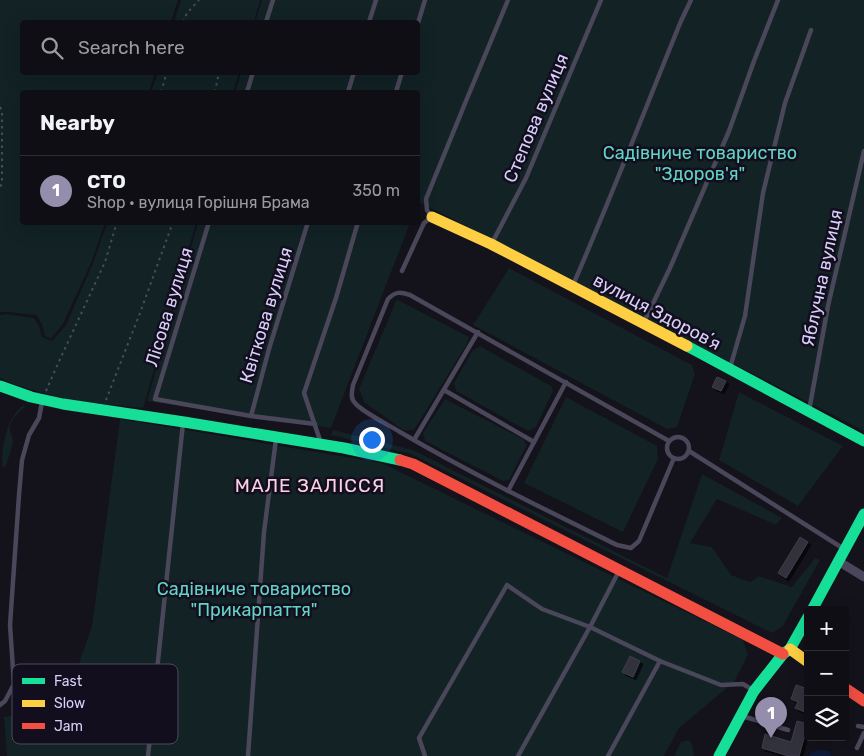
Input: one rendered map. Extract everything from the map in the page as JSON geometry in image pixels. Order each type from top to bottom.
[{"type":"street","name":"вулиця Здоровʼя","points":[[432,216],[491,244],[643,323],[864,441]]},
{"type":"street","points":[[4,388],[42,400],[76,407],[183,422],[322,445],[386,456],[413,464],[619,570],[804,660]]},
{"type":"street","points":[[814,606],[864,514]]},
{"type":"street","points":[[838,561],[864,576]]},
{"type":"street","points":[[719,756],[754,691],[787,652],[804,624]]},
{"type":"street","points":[[849,691],[864,701]]},
{"type":"lane","points":[[267,20],[272,0]]},
{"type":"lane","points":[[370,20],[376,0]]},
{"type":"lane","points":[[419,20],[425,0]]},
{"type":"lane","points":[[402,271],[424,223],[432,216],[427,210],[426,199],[508,0]]},
{"type":"lane","name":"Степова вулиця","points":[[491,244],[526,178],[601,0]]},
{"type":"lane","points":[[573,287],[691,0]]},
{"type":"lane","points":[[643,323],[670,268],[729,131],[778,0]]},
{"type":"lane","points":[[730,370],[745,316],[763,193],[785,103],[811,30]]},
{"type":"lane","points":[[248,90],[252,75]]},
{"type":"lane","points":[[349,90],[353,75]]},
{"type":"lane","points":[[397,90],[401,75]]},
{"type":"lane","name":"Яблучна вулиця","points":[[809,412],[828,306],[864,151]]},
{"type":"lane","name":"Лісова вулиця","points":[[208,225],[155,399],[251,416]]},
{"type":"lane","name":"Квіткова вулиця","points":[[251,416],[307,225]]},
{"type":"lane","points":[[322,445],[304,392],[336,298],[357,225]]},
{"type":"lane","points":[[669,441],[478,332],[410,295],[400,292],[393,294],[388,299],[353,385],[351,396],[354,403],[364,410],[414,440],[508,491],[617,544],[631,548],[639,541],[674,458]]},
{"type":"lane","points":[[414,440],[478,332]]},
{"type":"lane","points":[[508,491],[566,382]]},
{"type":"lane","points":[[444,390],[534,442]]},
{"type":"lane","points":[[13,664],[10,624],[22,460],[29,434],[38,418],[42,400]]},
{"type":"lane","points":[[251,416],[315,424]]},
{"type":"lane","points":[[158,664],[183,422]]},
{"type":"lane","points":[[678,436],[687,441],[689,451],[683,458],[674,458],[667,451],[667,446],[669,441],[678,436]]},
{"type":"lane","points":[[248,756],[264,532],[276,438]]},
{"type":"lane","points":[[689,451],[845,549]]},
{"type":"lane","points":[[518,756],[590,627],[619,570]]},
{"type":"lane","points":[[425,756],[419,738],[507,585],[542,609],[590,627],[660,661],[721,685],[742,684],[754,691]]},
{"type":"lane","points":[[608,756],[660,661]]},
{"type":"lane","points":[[0,705],[5,701],[12,688]]},
{"type":"lane","points":[[741,716],[788,730]]},
{"type":"lane","points":[[858,726],[864,728]]},
{"type":"lane","points":[[857,748],[864,732]]},
{"type":"path","points":[[184,20],[187,13],[199,0]]},
{"type":"path","points":[[162,90],[166,75]]},
{"type":"path","points":[[215,90],[218,75]]},
{"type":"path","points":[[0,108],[2,111],[2,183],[0,188]]},
{"type":"path","points":[[42,400],[105,262],[116,225]]},
{"type":"path","points":[[102,410],[172,225]]},
{"type":"green space","points":[[0,0],[178,0],[172,20],[20,20],[20,75],[154,75],[150,90],[20,90],[20,225],[104,225],[91,263],[63,324],[51,339],[45,336],[42,324],[36,315],[0,312]]},
{"type":"green space","points":[[181,0],[260,0],[255,20],[175,20]]},
{"type":"green space","name":"Садівниче товариство \"Здоров'я\"","points":[[262,0],[864,0],[864,431],[420,203],[420,90],[236,90],[240,75],[420,75],[420,20],[256,20]]},
{"type":"green space","points":[[157,75],[238,75],[234,90],[152,90]]},
{"type":"green space","points":[[106,225],[195,225],[143,408],[67,400],[16,385],[0,378],[0,315],[6,314],[34,318],[39,325],[42,337],[52,341],[66,325],[93,263]]},
{"type":"green space","points":[[197,225],[409,225],[331,428],[147,401]]},
{"type":"green space","points":[[509,268],[692,365],[695,374],[677,427],[667,429],[473,325]]},
{"type":"green space","points":[[398,300],[469,337],[467,344],[414,430],[403,430],[364,402],[359,389]]},
{"type":"green space","points":[[480,346],[551,386],[553,391],[536,427],[528,431],[456,391],[454,383],[473,350]]},
{"type":"green space","points":[[739,392],[843,446],[798,506],[719,460]]},
{"type":"green space","points":[[566,397],[657,446],[658,459],[623,532],[524,483]]},
{"type":"green space","points":[[445,399],[523,439],[527,445],[509,480],[503,481],[425,441],[423,433]]},
{"type":"green space","points":[[24,405],[25,407],[11,424],[10,431],[13,442],[6,466],[3,468],[4,443],[9,425],[18,410]]},
{"type":"green space","name":"Садівниче товариство \"Прикарпаття\"","points":[[120,419],[382,463],[743,640],[748,655],[734,682],[679,728],[664,756],[7,756],[4,717],[12,716],[12,744],[178,744],[178,664],[79,664],[92,626]]},
{"type":"green space","points":[[333,430],[413,450],[667,578],[702,474],[782,518],[776,525],[717,499],[690,543],[712,547],[731,575],[750,582],[759,576],[792,587],[815,558],[820,560],[783,626],[772,633],[411,454],[331,435]]},
{"type":"green space","points":[[689,740],[692,744],[694,756],[674,756],[681,742]]},
{"type":"water","points":[[817,750],[829,751],[832,756],[809,756]]},
{"type":"building","points":[[717,377],[726,381],[721,391],[712,387]]},
{"type":"building","points":[[800,537],[808,542],[786,578],[778,573]]},
{"type":"building","points":[[630,656],[640,661],[633,677],[622,672]]},
{"type":"building","points":[[796,685],[804,688],[804,712],[795,708],[798,702],[791,699]]},
{"type":"building","points":[[797,721],[804,723],[804,738],[799,756],[789,756],[762,748],[765,734],[791,742]]},
{"type":"traffic: fast","points":[[687,346],[864,441]]},
{"type":"traffic: fast","points":[[0,386],[31,397],[63,404],[344,448],[400,460]]},
{"type":"traffic: fast","points":[[814,606],[864,514]]},
{"type":"traffic: fast","points":[[719,756],[754,691],[783,654],[790,649],[804,624]]},
{"type":"traffic: slow","points":[[432,217],[491,244],[687,346]]},
{"type":"traffic: slow","points":[[790,649],[804,659]]},
{"type":"traffic: jam","points":[[400,460],[413,464],[783,654]]},
{"type":"traffic: jam","points":[[849,691],[864,701]]},
{"type":"place","name":"СТО","points":[[771,738]]},
{"type":"district","name":"МАЛЕ ЗАЛІССЯ","points":[[310,485]]}]
